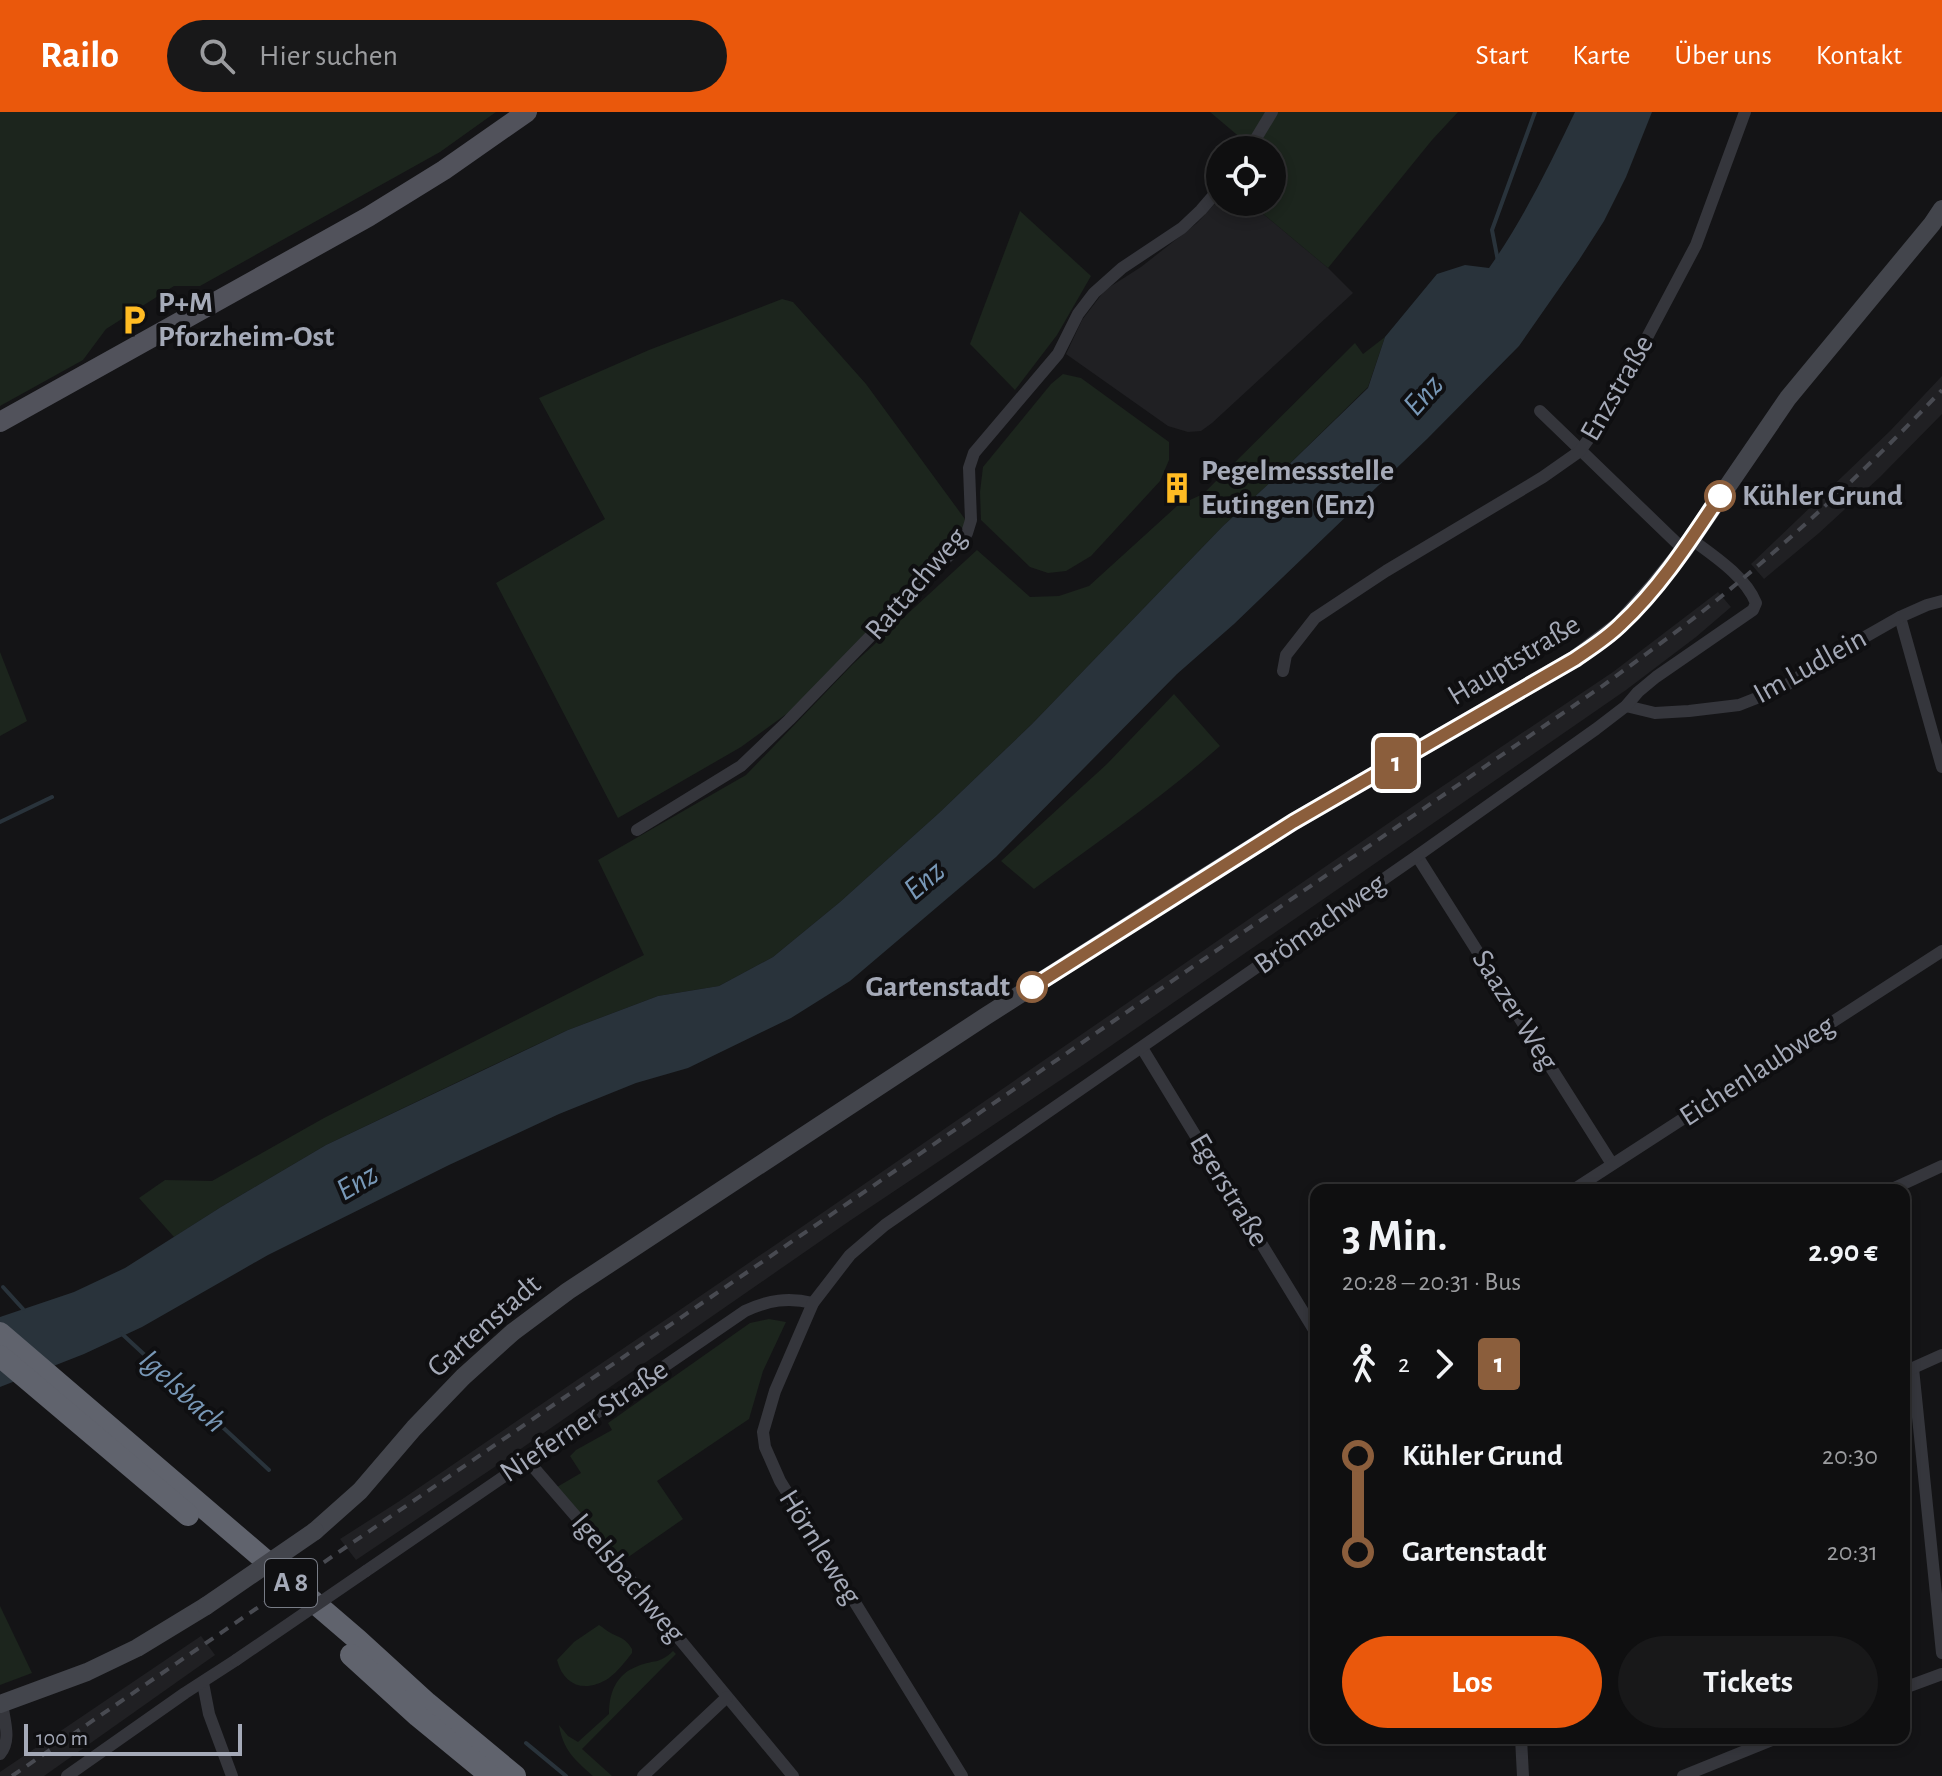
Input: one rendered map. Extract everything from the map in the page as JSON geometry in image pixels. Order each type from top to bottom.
[{"type":"highway","name":"A 8","points":[[0,1333],[62,1398],[418,1716],[491,1776]]},
{"type":"highway","name":"A 8","points":[[0,1356],[62,1398],[348,1632],[515,1776]]},
{"type":"main road","points":[[0,422],[368,217],[444,170],[527,112]]},
{"type":"street","points":[[1257,136],[1272,112]]},
{"type":"street","name":"Enzstraße","points":[[1283,671],[1286,655],[1315,618],[1580,451],[1607,413],[1696,245],[1745,112]]},
{"type":"street","name":"Rattachweg","points":[[637,830],[741,766],[960,544],[971,520],[969,468],[974,453],[1058,354],[1078,314],[1094,293],[1122,268],[1182,228],[1206,204]]},
{"type":"street","name":"Hauptstraße","points":[[986,1016],[1293,822],[1575,659],[1620,625],[1687,544],[1788,398],[1942,209]]},
{"type":"street","points":[[1540,411],[1580,451],[1687,544]]},
{"type":"street","name":"Brömachweg","points":[[813,1303],[850,1255],[885,1225],[1417,856],[1626,706],[1656,677],[1753,610],[1756,603],[1750,591],[1721,561],[1687,544]]},
{"type":"street","name":"Im Ludlein","points":[[1626,706],[1655,713],[1739,705],[1782,688],[1900,617],[1942,601]]},
{"type":"street","points":[[1900,617],[1939,747],[1942,767]]},
{"type":"street","name":"Saazer Weg","points":[[1417,856],[1612,1164]]},
{"type":"street","name":"Eichenlaubweg","points":[[1582,1184],[1942,951]]},
{"type":"street","name":"Gartenstadt","points":[[1,1704],[87,1672],[137,1648],[206,1606],[315,1531],[360,1491],[443,1397],[513,1332],[614,1260],[986,1016]]},
{"type":"street","name":"Egerstraße","points":[[1142,1048],[1310,1323]]},
{"type":"street","points":[[1903,1184],[1942,1166]]},
{"type":"street","name":"Nieferner Straße","points":[[67,1776],[745,1311],[776,1300],[813,1303]]},
{"type":"street","name":"Hörnleweg","points":[[813,1303],[775,1391],[763,1432],[765,1447],[780,1481],[962,1776]]},
{"type":"street","points":[[1910,1369],[1942,1355]]},
{"type":"street","points":[[1910,1387],[1942,1653]]},
{"type":"street","name":"Igelsbachweg","points":[[528,1461],[793,1776]]},
{"type":"street","points":[[1910,1686],[1942,1674]]},
{"type":"street","points":[[203,1683],[209,1714],[232,1776]]},
{"type":"street","points":[[643,1776],[727,1697]]},
{"type":"street","points":[[0,1754],[7,1737],[1,1704]]},
{"type":"street","points":[[1521,1744],[1523,1776]]},
{"type":"street","points":[[1683,1776],[1762,1744]]},
{"type":"shaded area","points":[[0,112],[496,112],[440,152],[200,286],[174,286],[106,329],[83,360],[0,406]]},
{"type":"shaded area","points":[[1210,112],[1458,112],[1328,268],[1266,216],[1286,216],[1286,136],[1238,136]]},
{"type":"shaded area","points":[[1020,211],[1091,276],[1057,335],[1015,390],[970,344]]},
{"type":"shaded area","points":[[1206,213],[1206,216],[1266,216],[1353,293],[1212,423],[1201,431],[1188,432],[1168,426],[1066,354],[1082,320],[1105,290],[1141,267]]},
{"type":"shaded area","points":[[782,299],[793,302],[866,384],[970,526],[807,699],[741,747],[618,818],[496,583],[605,519],[539,398],[649,350]]},
{"type":"shaded area","points":[[1385,337],[1368,387],[1223,526],[1032,724],[939,813],[773,957],[719,986],[658,996],[568,1030],[326,1145],[174,1237],[139,1198],[165,1180],[212,1181],[324,1118],[644,955],[598,860],[746,775],[853,664],[977,550],[1030,597],[1059,596],[1089,586],[1177,506],[1203,494],[1355,343],[1363,354]]},
{"type":"shaded area","points":[[1063,374],[1081,378],[1169,442],[1169,460],[1160,481],[1091,556],[1066,571],[1048,573],[1030,567],[981,520],[980,492],[983,467],[1051,384]]},
{"type":"shaded area","points":[[1942,376],[1942,414],[1880,477],[1764,579],[1751,564],[1890,431]]},
{"type":"shaded area","points":[[1718,592],[1731,607],[1626,690],[1086,1063],[848,1222],[356,1560],[340,1539],[1613,672]]},
{"type":"shaded area","points":[[0,652],[27,721],[0,736]]},
{"type":"shaded area","points":[[1174,694],[1220,746],[1152,802],[1034,889],[1001,861],[1107,764]]},
{"type":"shaded area","points":[[769,1319],[786,1322],[763,1371],[749,1419],[657,1481],[683,1519],[624,1560],[615,1556],[557,1487],[581,1473],[570,1456],[612,1430],[608,1423],[750,1323]]},
{"type":"shaded area","points":[[0,1606],[32,1673],[0,1685]]},
{"type":"shaded area","points":[[599,1625],[624,1640],[632,1653],[609,1678],[600,1683],[584,1686],[570,1682],[557,1660],[574,1642]]},
{"type":"shaded area","points":[[201,1636],[215,1655],[44,1776],[0,1776],[0,1772]]},
{"type":"shaded area","points":[[673,1651],[676,1654],[582,1749],[612,1776],[593,1776],[567,1748],[559,1725],[578,1742],[609,1714],[612,1692],[624,1674],[630,1669],[660,1660]]},
{"type":"water","name":"Enz","points":[[1575,112],[1652,112],[1626,177],[1604,221],[1519,346],[1427,439],[1234,624],[1177,674],[996,857],[850,981],[791,1018],[688,1068],[636,1083],[559,1114],[449,1165],[268,1255],[142,1327],[0,1387],[0,1317],[74,1292],[125,1268],[326,1145],[568,1030],[658,996],[719,986],[773,957],[939,813],[1032,724],[1223,526],[1368,388],[1385,337],[1437,274],[1465,265],[1489,268],[1524,212]]},
{"type":"waterway","points":[[1498,261],[1492,230],[1535,112]]},
{"type":"waterway","points":[[0,822],[52,797]]},
{"type":"waterway","points":[[3,1287],[23,1309]]},
{"type":"waterway","name":"Igelsbach","points":[[121,1333],[269,1470]]},
{"type":"waterway","name":"Igelsbach","points":[[526,1743],[566,1776]]},
{"type":"railway","points":[[12,1776],[1601,687],[1708,607],[1780,546],[1863,470],[1942,390]]},
{"type":"bus line","name":"1","points":[[1032,987],[1293,822],[1599,643],[1654,587],[1684,550],[1720,496]]},
{"type":"place","name":"P+M Pforzheim-Ost","points":[[134,320]]},
{"type":"place","name":"Pegelmessstelle Eutingen (Enz)","points":[[1177,488]]},
{"type":"place","name":"Kühler Grund","points":[[1720,496]]},
{"type":"place","name":"Gartenstadt","points":[[1032,987]]}]
